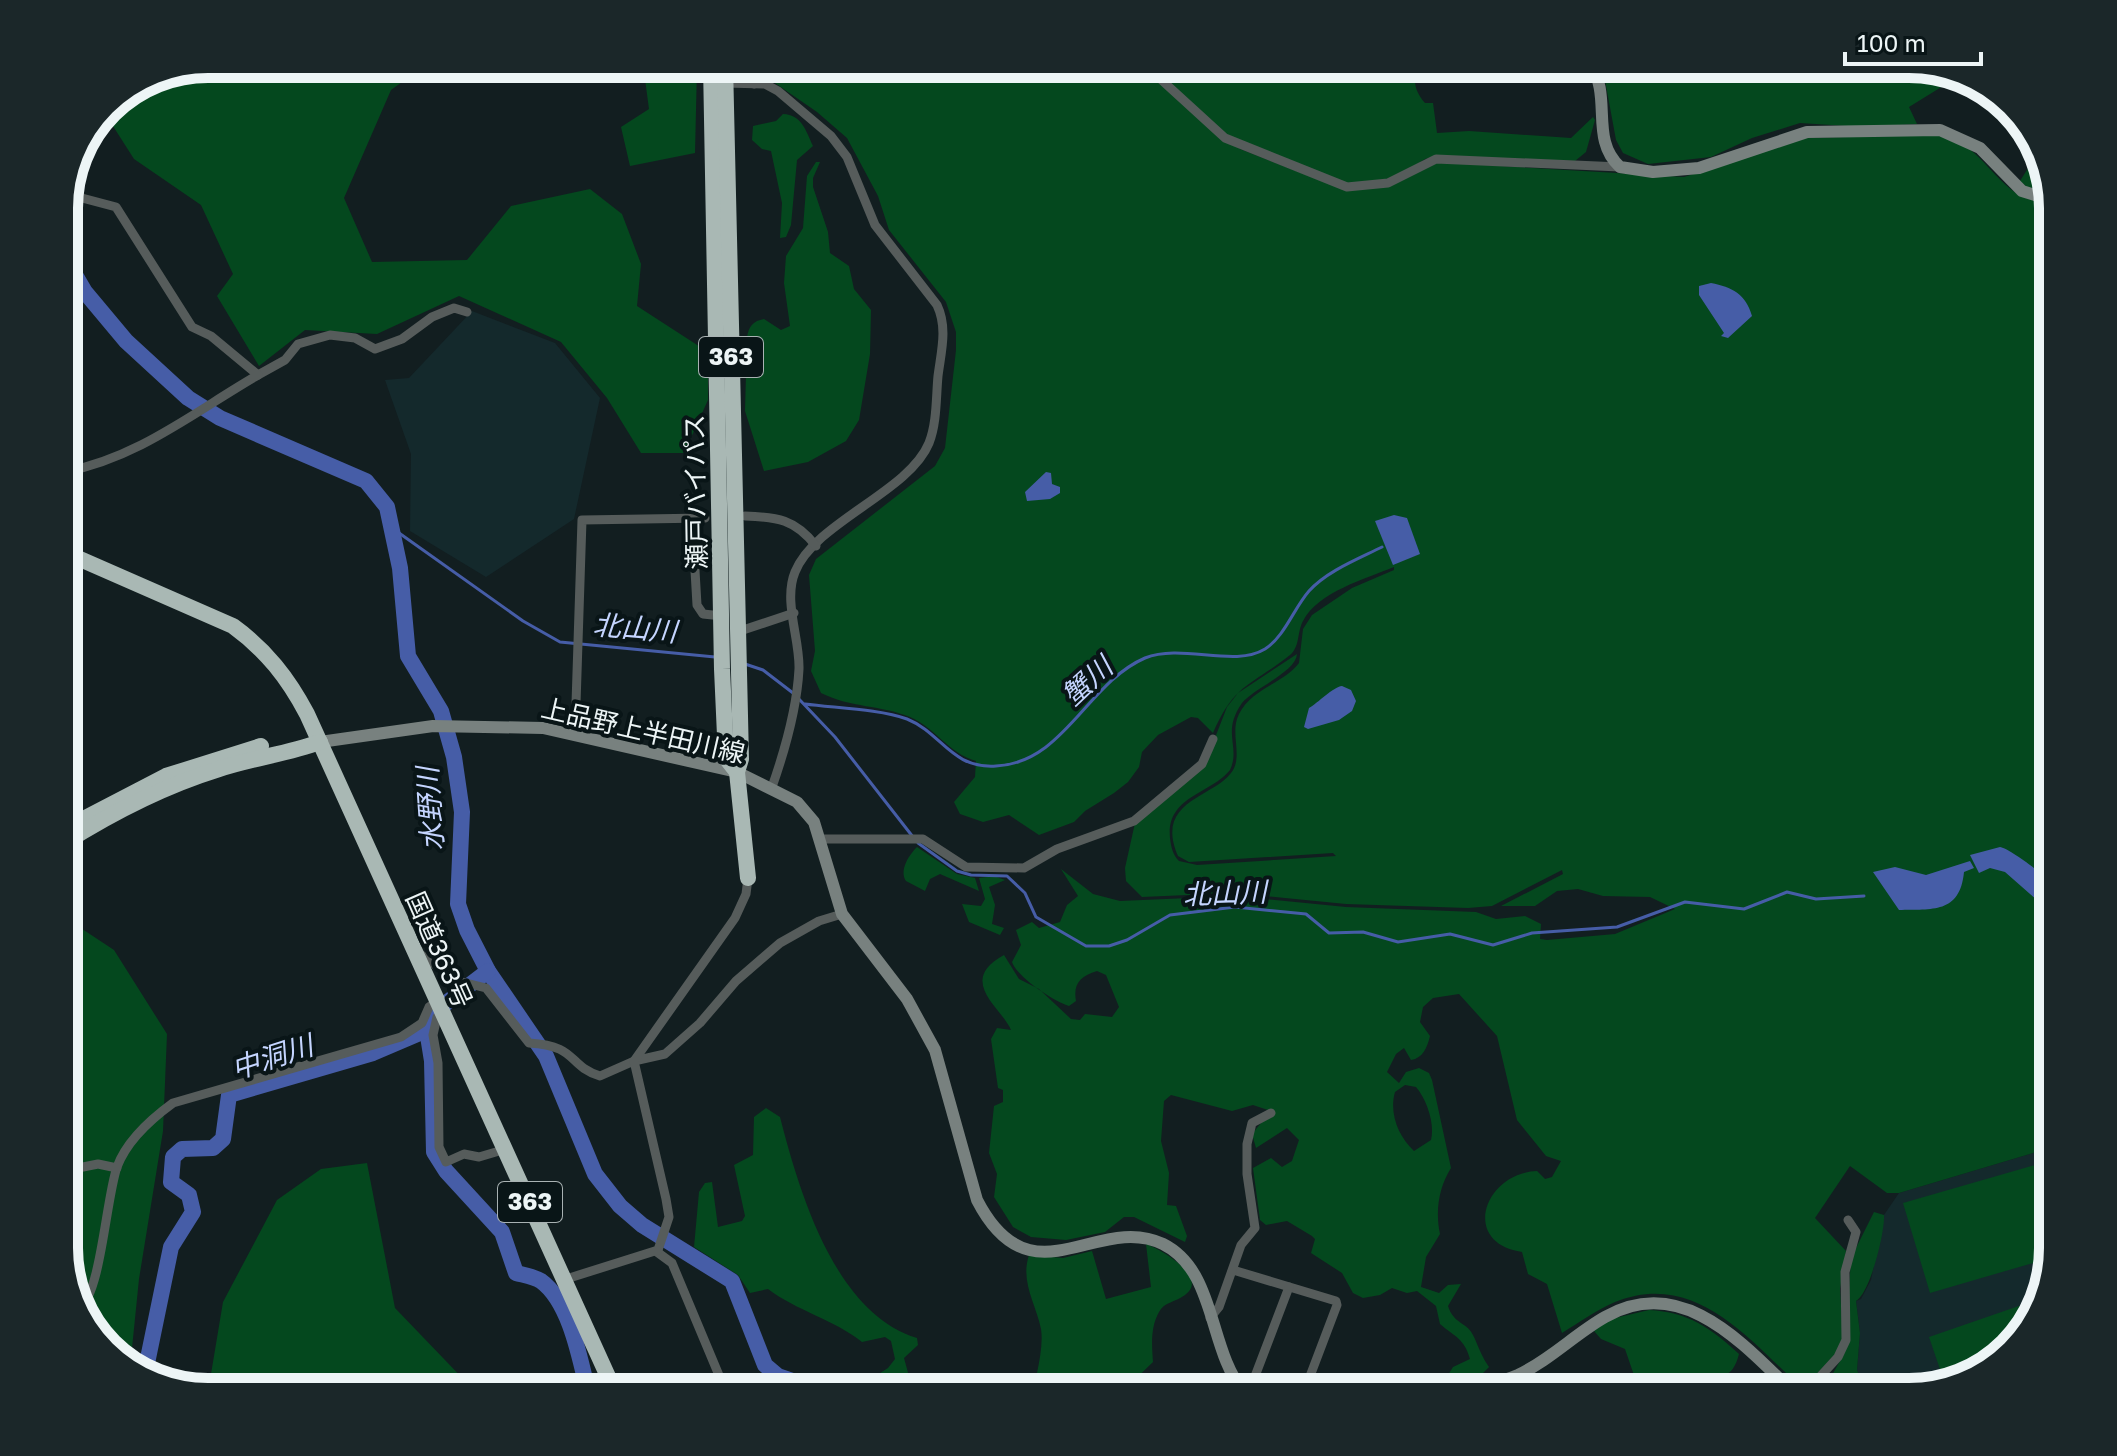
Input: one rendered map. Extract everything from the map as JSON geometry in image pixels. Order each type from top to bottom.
[{"type":"highway","name":"瀬戸バイパス","points":[[711,78],[722,616],[739,674],[741,759],[737,772],[748,878]]},
{"type":"highway","name":"瀬戸バイパス","points":[[725,78],[737,632],[722,669],[726,758],[737,772]]},
{"type":"highway","name":"国道363号","points":[[78,558],[212,615],[251,639],[283,674],[320,742],[608,1378]]},
{"type":"highway","points":[[78,821],[137,789],[192,766],[265,746],[320,742]]},
{"type":"highway","points":[[78,835],[114,813],[171,786],[219,769],[320,742]]},
{"type":"street","points":[[753,78],[754,84]]},
{"type":"street","points":[[1159,78],[1225,138],[1347,187],[1388,183],[1436,159],[1620,167],[1653,172],[1699,168],[1807,132],[1940,130],[1980,148],[2022,191],[2038,196]]},
{"type":"street","points":[[1597,78],[1605,148],[1620,167]]},
{"type":"street","points":[[725,83],[754,84],[778,91],[840,146],[867,212],[937,305],[944,323],[932,432],[924,452],[816,546],[800,562],[792,580],[798,638],[798,685],[772,787]]},
{"type":"street","points":[[79,195],[116,207],[192,327],[211,336],[258,375]]},
{"type":"street","points":[[78,469],[130,452],[189,420],[222,396],[285,360],[298,344],[330,335],[355,338],[375,349],[402,339],[454,308],[467,312]]},
{"type":"street","points":[[745,516],[785,519],[801,529],[816,546]]},
{"type":"street","points":[[575,734],[582,520],[705,518]]},
{"type":"street","points":[[692,519],[697,605],[703,614],[722,616]]},
{"type":"street","points":[[737,632],[794,613]]},
{"type":"street","name":"上品野上半田川線","points":[[320,742],[433,726],[543,728],[737,772],[772,787],[805,810],[821,839],[842,914],[923,1023],[935,1050],[977,1200],[997,1229],[1020,1246],[1041,1252],[1138,1238],[1165,1245],[1180,1256],[1195,1275],[1225,1364],[1236,1378]]},
{"type":"street","points":[[821,839],[923,839],[966,867],[1024,868],[1057,849],[1134,821],[1202,764],[1213,739]]},
{"type":"street","points":[[563,1280],[658,1251],[669,1217],[634,1061],[735,918],[746,894],[748,878]]},
{"type":"street","points":[[411,948],[458,981],[477,985],[493,996],[529,1043],[554,1044],[566,1050],[589,1072],[600,1076],[634,1061],[665,1054],[700,1023],[736,981],[780,943],[819,921],[842,914]]},
{"type":"street","points":[[88,1297],[95,1287],[100,1240],[117,1168],[136,1136],[173,1103],[401,1037],[422,1023],[429,1007],[439,1008],[433,1035],[438,1063],[439,1147],[446,1162],[464,1154],[479,1157],[506,1149]]},
{"type":"street","points":[[1210,1318],[1219,1307],[1241,1245],[1256,1224],[1247,1174],[1249,1130],[1257,1118],[1271,1113]]},
{"type":"street","points":[[78,1168],[98,1164],[117,1168]]},
{"type":"street","points":[[1819,1378],[1838,1357],[1846,1340],[1845,1272],[1856,1232],[1848,1220]]},
{"type":"street","points":[[658,1251],[672,1263],[720,1378]]},
{"type":"street","points":[[1233,1270],[1336,1301],[1309,1378]]},
{"type":"street","points":[[1253,1378],[1289,1287]]},
{"type":"street","points":[[1507,1378],[1517,1376],[1608,1316],[1648,1305],[1681,1308],[1715,1321],[1778,1378]]},
{"type":"shaded area","points":[[472,311],[555,343],[600,398],[574,519],[486,577],[410,531],[411,454],[385,380],[409,378]]},
{"type":"shaded area","points":[[2039,1151],[2038,1265],[2032,1290],[2017,1320],[1995,1346],[1981,1356],[1966,1365],[1934,1376],[1861,1378],[1857,1370],[1860,1333],[1856,1301],[1861,1299],[1871,1280],[1884,1215],[1899,1193]]},
{"type":"green space","points":[[208,78],[408,78],[391,90],[344,198],[372,262],[467,260],[511,206],[590,189],[622,214],[641,264],[637,306],[708,352],[708,400],[684,453],[641,453],[607,398],[561,342],[459,296],[377,334],[305,330],[259,366],[217,296],[233,274],[201,205],[134,159],[111,123],[143,95],[166,85]]},
{"type":"green space","points":[[645,78],[697,78],[695,153],[630,166],[621,127],[649,109]]},
{"type":"green space","points":[[770,78],[1158,78],[1240,149],[1345,190],[1364,189],[1434,162],[1684,177],[1806,138],[1934,135],[1971,150],[2005,184],[2020,195],[2039,202],[2039,1151],[1899,1193],[1887,1193],[1850,1166],[1815,1218],[1846,1251],[1840,1289],[1843,1337],[1836,1353],[1813,1378],[1791,1378],[1720,1315],[1696,1302],[1671,1295],[1644,1294],[1615,1302],[1562,1333],[1547,1284],[1528,1274],[1522,1252],[1503,1246],[1491,1236],[1486,1223],[1486,1209],[1504,1183],[1537,1171],[1545,1179],[1552,1177],[1561,1161],[1546,1156],[1517,1120],[1497,1036],[1459,994],[1433,998],[1423,1007],[1420,1022],[1430,1036],[1426,1048],[1419,1057],[1411,1060],[1404,1048],[1396,1054],[1387,1072],[1399,1083],[1406,1072],[1419,1068],[1429,1073],[1432,1080],[1451,1168],[1439,1200],[1440,1234],[1426,1257],[1421,1287],[1439,1293],[1448,1285],[1461,1284],[1448,1306],[1454,1317],[1474,1337],[1489,1367],[1483,1373],[1450,1378],[1453,1367],[1470,1359],[1468,1352],[1458,1338],[1440,1324],[1436,1306],[1417,1291],[1407,1293],[1392,1288],[1380,1295],[1363,1298],[1353,1293],[1342,1273],[1311,1253],[1315,1239],[1312,1236],[1287,1221],[1266,1225],[1260,1220],[1253,1168],[1271,1158],[1282,1167],[1292,1161],[1299,1140],[1287,1128],[1256,1148],[1252,1134],[1271,1111],[1253,1105],[1232,1111],[1171,1095],[1164,1101],[1161,1141],[1169,1173],[1167,1205],[1176,1206],[1187,1236],[1185,1242],[1134,1217],[1124,1217],[1105,1232],[1066,1240],[1031,1237],[1013,1227],[994,1197],[997,1174],[989,1153],[994,1106],[1003,1102],[991,1039],[997,1028],[1011,1030],[986,994],[984,975],[990,965],[1004,955],[1019,979],[1036,988],[1012,962],[1021,945],[1016,930],[1032,922],[1039,928],[1060,922],[1067,905],[1078,896],[1061,869],[1093,894],[1120,901],[1235,896],[1346,907],[1476,912],[1496,919],[1525,916],[1541,924],[1540,939],[1547,940],[1615,934],[1675,909],[1650,897],[1603,896],[1578,889],[1557,891],[1535,906],[1501,906],[1563,874],[1562,870],[1492,906],[1468,908],[1346,904],[1233,893],[1142,897],[1126,881],[1125,868],[1135,823],[1204,766],[1227,708],[1213,733],[1198,718],[1191,717],[1158,735],[1142,752],[1139,767],[1128,782],[1074,822],[1039,835],[1009,815],[983,822],[960,814],[954,802],[975,777],[976,761],[958,752],[927,727],[899,713],[821,693],[811,671],[815,651],[809,575],[816,559],[935,466],[945,448],[956,350],[956,332],[946,302],[889,230],[878,196],[847,138]],"holes":[[[1394,567],[1394,570],[1352,588],[1312,615],[1303,629],[1299,663],[1259,692],[1239,714],[1235,729],[1235,767],[1222,781],[1179,812],[1173,823],[1173,838],[1178,856],[1189,862],[1333,853],[1336,856],[1197,865],[1179,861],[1170,838],[1171,824],[1175,813],[1182,804],[1230,770],[1234,754],[1233,723],[1242,703],[1290,667],[1297,654],[1240,692],[1293,652],[1303,621],[1319,602],[1343,588]],[[1097,971],[1106,975],[1119,1007],[1112,1017],[1085,1014],[1080,1020],[1071,1019],[1041,991],[1069,1006],[1076,1001],[1079,982]],[[1405,1085],[1416,1087],[1429,1112],[1431,1140],[1414,1151],[1396,1124],[1393,1108],[1395,1092]]]},
{"type":"green space","points":[[1164,78],[1415,78],[1418,93],[1425,103],[1433,103],[1437,133],[1469,131],[1571,138],[1593,117],[1595,120],[1586,152],[1575,161],[1436,156],[1425,159],[1398,177],[1349,185],[1233,140]]},
{"type":"green space","points":[[1605,78],[1909,78],[1948,84],[1909,107],[1917,124],[1862,127],[1800,123],[1752,138],[1711,157],[1648,164],[1623,153],[1616,140]]},
{"type":"green space","points":[[783,114],[799,121],[813,146],[797,160],[791,225],[786,237],[780,238],[782,203],[771,151],[762,149],[752,140],[753,126],[776,121]]},
{"type":"green space","points":[[816,162],[820,162],[813,178],[813,187],[828,232],[830,253],[849,266],[854,289],[871,310],[870,354],[859,420],[846,441],[808,462],[764,471],[745,411],[747,337],[752,325],[760,320],[764,319],[781,330],[790,326],[784,283],[786,256],[803,228],[807,176]]},
{"type":"green space","points":[[2031,164],[2038,190],[2028,188],[2020,181]]},
{"type":"green space","points":[[917,847],[957,874],[975,878],[979,891],[940,874],[930,879],[925,891],[906,881],[904,868]]},
{"type":"green space","points":[[994,876],[1005,880],[989,887],[995,905],[992,924],[1004,928],[1000,935],[969,922],[962,904],[981,906],[985,899],[979,878]]},
{"type":"green space","points":[[78,926],[114,950],[167,1034],[163,1131],[139,1279],[132,1353],[110,1334],[95,1313],[80,1273]]},
{"type":"green space","points":[[766,1108],[780,1117],[810,1212],[824,1246],[842,1276],[863,1303],[888,1324],[917,1338],[918,1345],[904,1358],[909,1378],[872,1378],[888,1368],[895,1359],[891,1341],[885,1337],[862,1342],[768,1289],[750,1293],[738,1275],[694,1247],[699,1192],[705,1183],[712,1182],[718,1227],[742,1221],[745,1216],[734,1165],[753,1155],[754,1117]]},
{"type":"green space","points":[[367,1163],[395,1308],[462,1378],[210,1378],[223,1302],[277,1200],[321,1169]]},
{"type":"green space","points":[[2039,1164],[2038,1261],[1930,1293],[1903,1203]]},
{"type":"green space","points":[[1874,1212],[1884,1215],[1876,1262],[1866,1287],[1856,1301],[1860,1333],[1857,1370],[1861,1378],[1832,1378],[1845,1352],[1851,1258]]},
{"type":"green space","points":[[1146,1244],[1180,1265],[1191,1280],[1191,1288],[1159,1312],[1152,1337],[1153,1362],[1136,1378],[1025,1378],[1037,1373],[1041,1345],[1041,1329],[1026,1274],[1029,1255],[1063,1258],[1092,1251],[1106,1299],[1151,1287]]},
{"type":"green space","points":[[2027,1303],[2007,1334],[1995,1346],[1951,1371],[1942,1374],[1929,1337]]},
{"type":"green space","points":[[1649,1310],[1676,1314],[1709,1329],[1739,1354],[1733,1369],[1724,1376],[1635,1378],[1625,1349],[1601,1339],[1594,1331],[1611,1319]]},
{"type":"water","points":[[1711,283],[1737,293],[1746,302],[1752,316],[1728,338],[1721,336],[1724,333],[1699,295],[1699,286]]},
{"type":"water","points":[[1046,472],[1051,473],[1052,484],[1060,487],[1060,493],[1050,499],[1027,501],[1025,492]]},
{"type":"water","points":[[1394,515],[1407,518],[1420,554],[1393,565],[1375,521]]},
{"type":"water","points":[[1342,686],[1351,690],[1356,701],[1352,711],[1339,720],[1308,729],[1304,727],[1309,708]]},
{"type":"water","points":[[2000,847],[2020,858],[2039,872],[2039,899],[2005,872],[1990,868],[1979,873],[1970,855]]},
{"type":"water","points":[[1970,861],[1974,868],[1964,872],[1957,896],[1933,909],[1899,910],[1873,872],[1895,867],[1926,875]]},
{"type":"waterway","name":"水野川","points":[[78,280],[126,341],[188,398],[220,418],[366,481],[387,507],[400,568],[408,656],[441,711],[454,757],[462,812],[458,904],[467,930],[488,971],[546,1056],[595,1174],[620,1206],[642,1225],[732,1281],[765,1365],[784,1378]]},
{"type":"waterway","name":"北山川","points":[[392,528],[523,621],[560,642],[715,657]]},
{"type":"waterway","name":"蟹川","points":[[805,704],[871,711],[907,719],[968,762],[996,766],[1020,762],[1058,737],[1107,685],[1145,658],[1175,653],[1238,656],[1265,649],[1278,637],[1316,584],[1343,566],[1382,547]]},
{"type":"waterway","name":"北山川","points":[[745,664],[763,670],[793,693]]},
{"type":"waterway","name":"北山川","points":[[798,698],[835,737],[913,837]]},
{"type":"waterway","name":"北山川","points":[[918,843],[957,871],[971,875],[1007,876],[1025,893],[1036,917],[1086,946],[1109,946],[1127,940],[1170,915],[1235,907],[1306,914],[1329,933],[1363,932],[1398,942],[1450,934],[1493,945],[1532,933],[1617,927],[1685,902],[1744,909],[1787,892],[1816,899],[1864,896]]},
{"type":"waterway","name":"中洞川","points":[[147,1363],[171,1247],[193,1212],[189,1195],[171,1182],[173,1157],[182,1149],[213,1148],[223,1139],[229,1095],[373,1053],[427,1030],[433,1013],[488,971]]},
{"type":"waterway","points":[[427,1030],[432,1061],[434,1152],[446,1171],[502,1232],[516,1273],[541,1281],[551,1290],[567,1317],[584,1378]]}]
